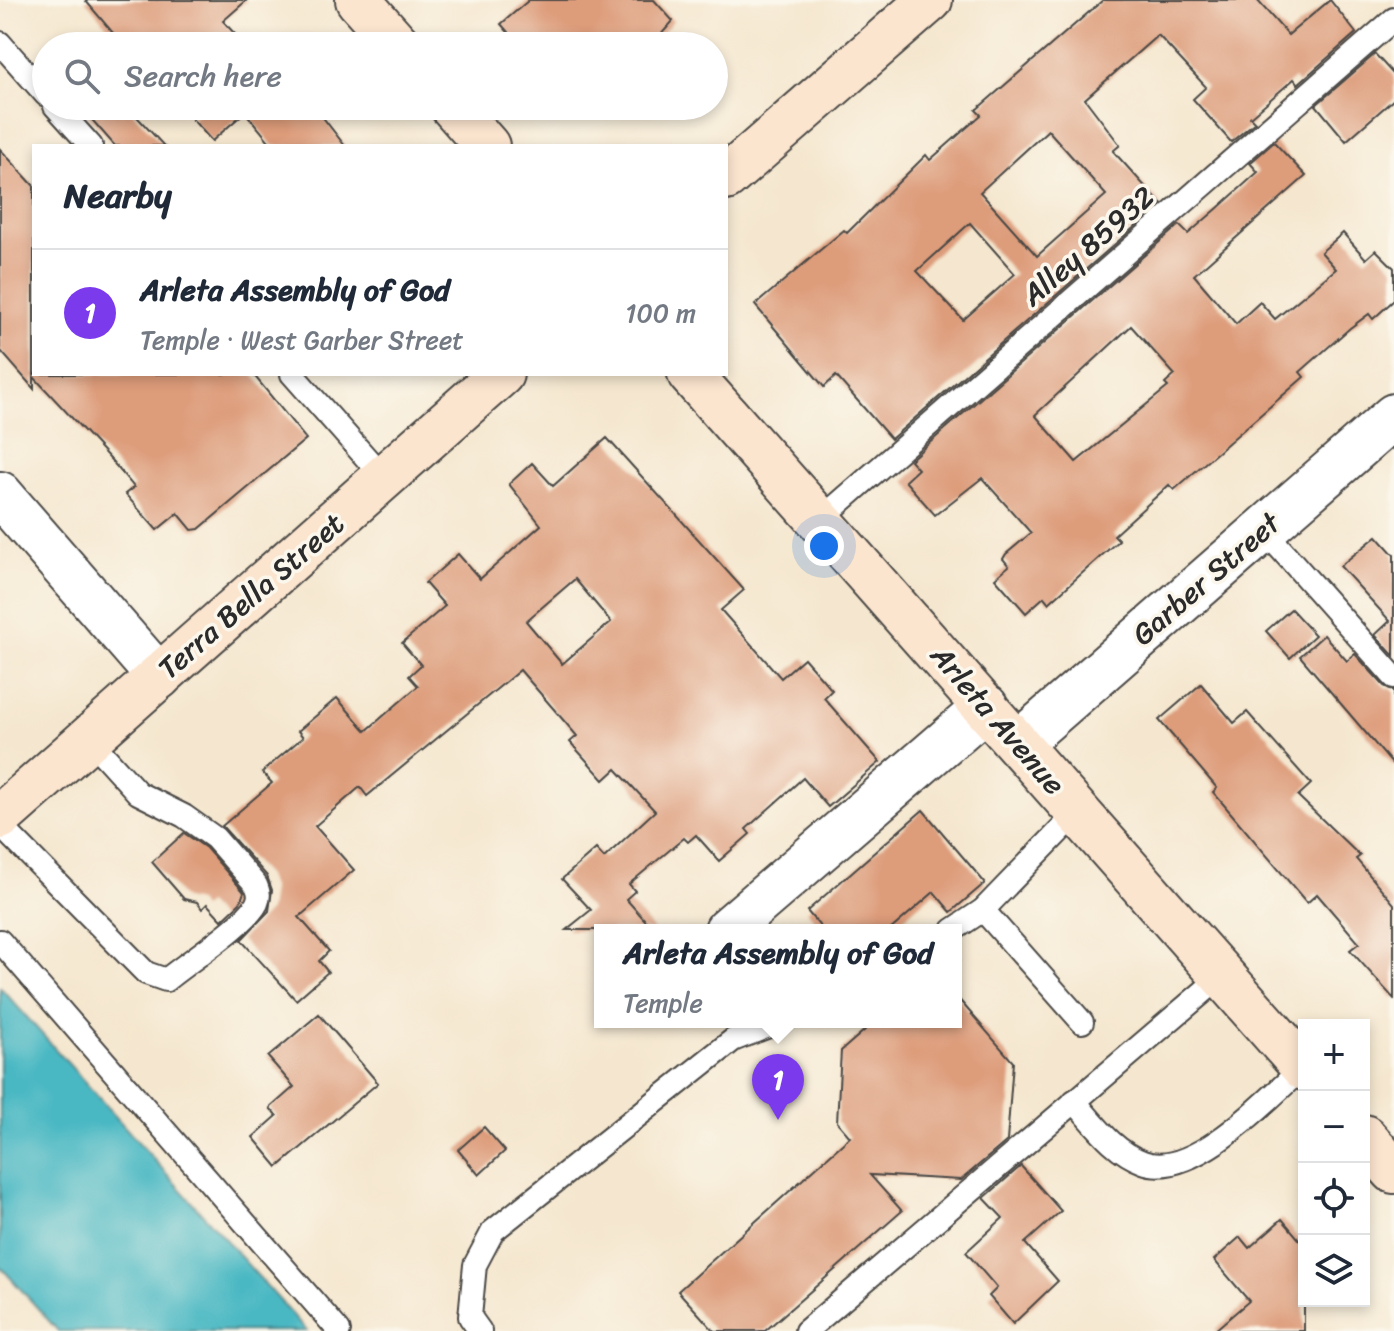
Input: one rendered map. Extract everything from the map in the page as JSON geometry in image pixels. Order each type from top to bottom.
[{"type":"main road","points":[[358,0],[387,32]]},
{"type":"main road","points":[[728,176],[930,0]]},
{"type":"main road","points":[[464,120],[485,144]]},
{"type":"main road","name":"Terra Bella Street","points":[[0,817],[499,376]]},
{"type":"main road","name":"Arleta Avenue","points":[[692,376],[1298,1061]]},
{"type":"main road","points":[[1370,1144],[1394,1171]]},
{"type":"street","name":"Garber Street","points":[[1019,743],[1394,416]]},
{"type":"street","points":[[0,494],[159,677]]},
{"type":"street","points":[[734,924],[986,707]]},
{"type":"lane","name":"Alley 85932","points":[[821,519],[1394,19]]},
{"type":"lane","points":[[0,43],[32,79]]},
{"type":"lane","points":[[68,120],[89,144]]},
{"type":"lane","points":[[294,376],[384,478]]},
{"type":"lane","points":[[1263,529],[1394,677]]},
{"type":"lane","points":[[0,825],[146,973],[166,980],[240,922],[257,905],[260,894],[256,885],[215,838],[184,816],[138,793],[89,739]]},
{"type":"lane","points":[[962,924],[983,910],[1078,812]]},
{"type":"lane","points":[[983,910],[1082,1022]]},
{"type":"lane","points":[[0,941],[339,1331]]},
{"type":"lane","points":[[806,1331],[1223,975]]},
{"type":"lane","points":[[480,1331],[470,1317],[475,1265],[493,1231],[733,1040],[764,1028]]},
{"type":"lane","points":[[1074,1101],[1117,1148],[1146,1164],[1172,1164],[1204,1151],[1298,1073]]},
{"type":"water","points":[[0,987],[307,1331],[58,1331],[0,1266]]},
{"type":"building","points":[[85,0],[247,0],[223,21],[233,32],[112,32]]},
{"type":"building","points":[[529,0],[654,0],[673,21],[663,32],[508,32],[501,24]]},
{"type":"building","points":[[1103,0],[1257,0],[1288,35],[1330,0],[1356,33],[1298,84],[1294,79],[1250,117],[1255,122],[1231,142],[1193,99],[1206,87],[1158,35],[1085,99],[1120,145],[1113,151],[1161,204],[891,439],[836,376],[824,387],[755,305],[844,230],[847,233],[926,155],[930,160],[981,115],[976,110]],"holes":[[[1048,130],[1106,195],[1037,256],[980,192]],[[970,223],[1015,274],[963,320],[917,271]]]},
{"type":"building","points":[[1375,54],[1394,75],[1394,99],[1346,141],[1316,105]]},
{"type":"building","points":[[92,120],[140,120],[162,144],[113,144]]},
{"type":"building","points":[[193,120],[236,120],[212,141]]},
{"type":"building","points":[[252,120],[325,120],[343,144],[271,144]]},
{"type":"building","points":[[1274,142],[1306,176],[1194,275],[1236,324],[1260,302],[1275,319],[1336,269],[1321,252],[1343,233],[1366,259],[1376,250],[1394,268],[1394,300],[1373,319],[1369,314],[1350,328],[1300,372],[1304,377],[1174,490],[1169,485],[1114,535],[1119,540],[1049,603],[1044,597],[1026,613],[995,578],[1009,566],[1003,559],[1006,554],[1031,533],[982,478],[935,515],[905,481],[918,469],[910,460],[1179,225],[1188,234],[1218,208],[1258,172],[1250,163]],"holes":[[[1131,326],[1175,375],[1165,384],[1168,387],[1076,462],[1035,415]]]},
{"type":"building","points":[[0,149],[32,184],[32,376],[255,376],[306,439],[199,529],[192,530],[178,513],[157,530],[125,494],[134,487],[111,460],[34,377],[34,389],[0,350]]},
{"type":"building","points":[[607,438],[744,590],[721,610],[781,678],[804,658],[832,690],[824,698],[880,762],[828,807],[803,778],[746,829],[750,834],[719,861],[696,835],[688,842],[684,838],[629,884],[635,891],[626,899],[649,924],[594,924],[594,930],[566,930],[591,910],[562,879],[596,849],[604,858],[655,811],[616,769],[604,780],[570,742],[577,736],[520,670],[367,796],[360,787],[315,826],[354,870],[299,917],[329,951],[319,961],[328,972],[296,1000],[241,940],[269,911],[272,890],[267,876],[222,826],[272,783],[262,772],[303,737],[298,731],[337,698],[366,731],[418,686],[409,676],[421,665],[402,643],[445,606],[425,583],[458,554],[480,579],[541,525],[509,484],[532,463],[553,486]],"holes":[[[575,579],[611,622],[562,664],[526,621]]]},
{"type":"building","points":[[1377,536],[1394,555],[1394,656],[1375,635],[1390,621],[1340,566]]},
{"type":"building","points":[[1291,609],[1315,635],[1290,658],[1266,631]]},
{"type":"building","points":[[1324,635],[1347,661],[1355,654],[1384,686],[1394,691],[1394,766],[1300,656]]},
{"type":"building","points":[[1201,684],[1234,723],[1247,712],[1311,784],[1298,796],[1360,856],[1356,859],[1394,904],[1394,999],[1350,950],[1359,943],[1317,894],[1307,903],[1213,792],[1217,788],[1159,720]]},
{"type":"building","points":[[923,810],[985,883],[951,912],[934,892],[897,924],[818,924],[807,911]]},
{"type":"building","points":[[184,833],[206,848],[244,892],[240,903],[222,920],[207,904],[202,909],[197,902],[184,899],[152,862]]},
{"type":"building","points":[[962,1003],[1013,1062],[1007,1141],[961,1180],[870,1175],[902,1211],[765,1331],[714,1331],[678,1291],[850,1137],[837,1122],[841,1051],[867,1028],[962,1028]]},
{"type":"building","points":[[319,1014],[378,1083],[278,1167],[253,1137],[277,1116],[270,1108],[294,1087],[268,1057]]},
{"type":"building","points":[[484,1127],[505,1151],[479,1175],[458,1150]]},
{"type":"building","points":[[1021,1166],[1061,1211],[1025,1243],[1058,1281],[1013,1324],[989,1296],[997,1288],[966,1252],[1003,1218],[984,1198]]},
{"type":"building","points":[[1282,1219],[1298,1238],[1298,1307],[1304,1307],[1304,1331],[1214,1331],[1249,1301],[1214,1260],[1240,1237],[1249,1248]]},
{"type":"place","name":"Arleta Assembly of God","points":[[778,1120]]}]
